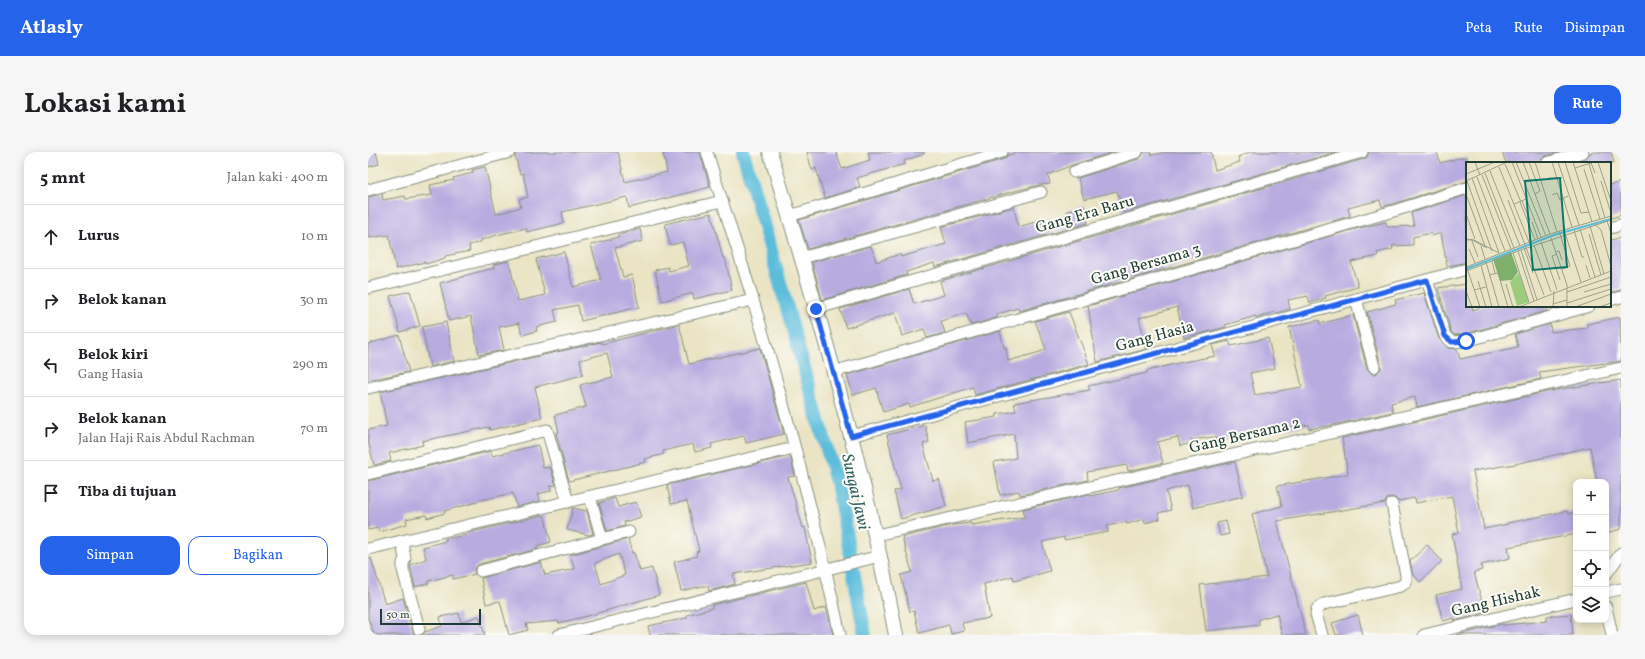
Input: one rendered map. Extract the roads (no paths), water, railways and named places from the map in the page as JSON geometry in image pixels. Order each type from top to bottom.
[{"type":"street","points":[[368,190],[510,152]]},
{"type":"street","points":[[708,152],[753,300],[794,448],[826,570],[840,635]]},
{"type":"street","points":[[770,152],[790,216],[851,436],[876,535],[875,557],[896,635]]},
{"type":"street","points":[[790,216],[1002,152]]},
{"type":"street","points":[[1074,172],[1138,152]]},
{"type":"street","name":"Gang Era Baru","points":[[816,309],[1362,152]]},
{"type":"street","points":[[1550,162],[1583,152]]},
{"type":"street","name":"Gang Bersama 3","points":[[833,372],[1397,210],[1466,188]]},
{"type":"street","points":[[801,258],[1041,192]]},
{"type":"street","points":[[368,288],[722,201]]},
{"type":"street","points":[[1611,228],[1621,224]]},
{"type":"street","name":"Gang Hasia","points":[[851,436],[1466,269]]},
{"type":"street","points":[[1427,280],[1445,336],[1452,342],[1466,341],[1585,307]]},
{"type":"street","points":[[1611,300],[1621,297]]},
{"type":"street","points":[[1356,299],[1374,367]]},
{"type":"street","points":[[368,388],[753,300]]},
{"type":"street","name":"Gang Bersama 2","points":[[876,535],[1621,368]]},
{"type":"street","points":[[368,474],[547,430],[568,502]]},
{"type":"street","points":[[368,549],[794,448]]},
{"type":"street","points":[[590,497],[602,539]]},
{"type":"street","points":[[1322,635],[1316,614],[1320,607],[1324,604],[1401,586],[1406,582],[1406,575],[1392,504]]},
{"type":"street","points":[[481,571],[629,532]]},
{"type":"street","points":[[402,541],[405,559],[403,563],[403,570],[419,629]]},
{"type":"street","points":[[1609,570],[1621,553]]},
{"type":"street","points":[[559,635],[875,557]]},
{"type":"street","points":[[1609,591],[1621,589]]},
{"type":"street","name":"Gang Hishak","points":[[1424,635],[1573,600]]},
{"type":"street","points":[[1609,621],[1612,635]]},
{"type":"waterway","name":"Sungai Jawi","points":[[743,152],[838,488],[865,635]]}]
